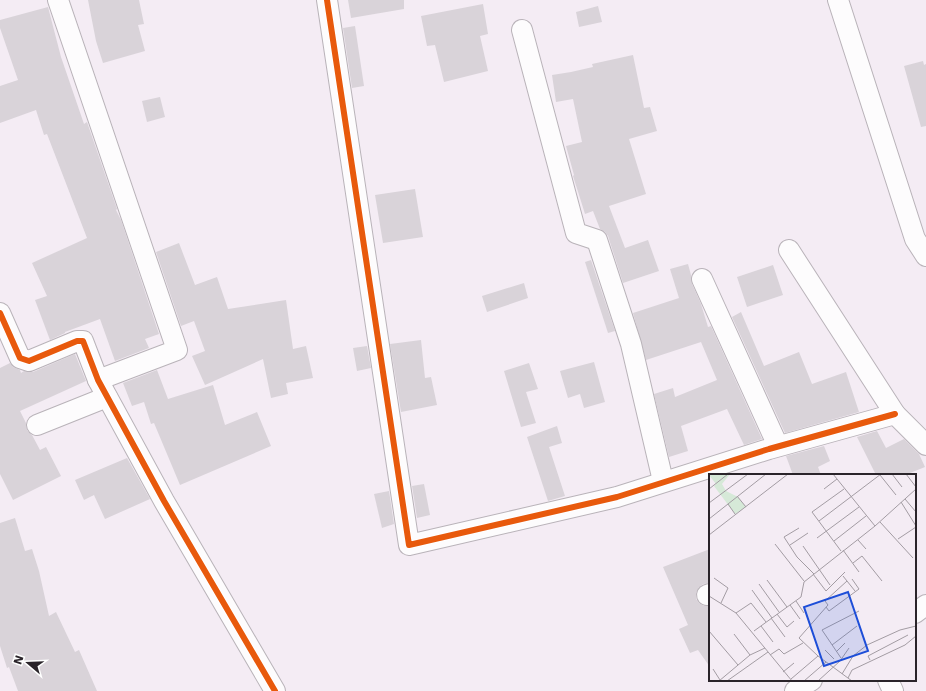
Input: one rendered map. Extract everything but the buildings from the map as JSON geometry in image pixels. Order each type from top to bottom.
[{"type":"street","points":[[58,0],[177,350],[98,380]]},
{"type":"street","points":[[327,0],[409,545],[617,497],[778,446],[895,414]]},
{"type":"street","points":[[838,0],[915,239],[926,256]]},
{"type":"street","points":[[522,30],[576,233],[597,240],[631,344],[663,482]]},
{"type":"street","points":[[788,250],[895,414],[926,445]]},
{"type":"street","points":[[702,279],[778,446]]},
{"type":"street","points":[[0,312],[20,358],[29,361],[80,340],[83,341],[98,380],[164,501],[276,691]]},
{"type":"street","points":[[37,425],[107,397]]},
{"type":"street","points":[[916,612],[926,605]]},
{"type":"street","points":[[795,691],[810,681]]},
{"type":"street","points":[[888,681],[893,691]]},
{"type":"cycle path","points":[[327,0],[409,545],[617,497],[769,449],[895,414]]},
{"type":"cycle path","points":[[0,313],[20,358],[29,361],[77,341],[83,341],[98,380],[164,501],[275,691]]}]
